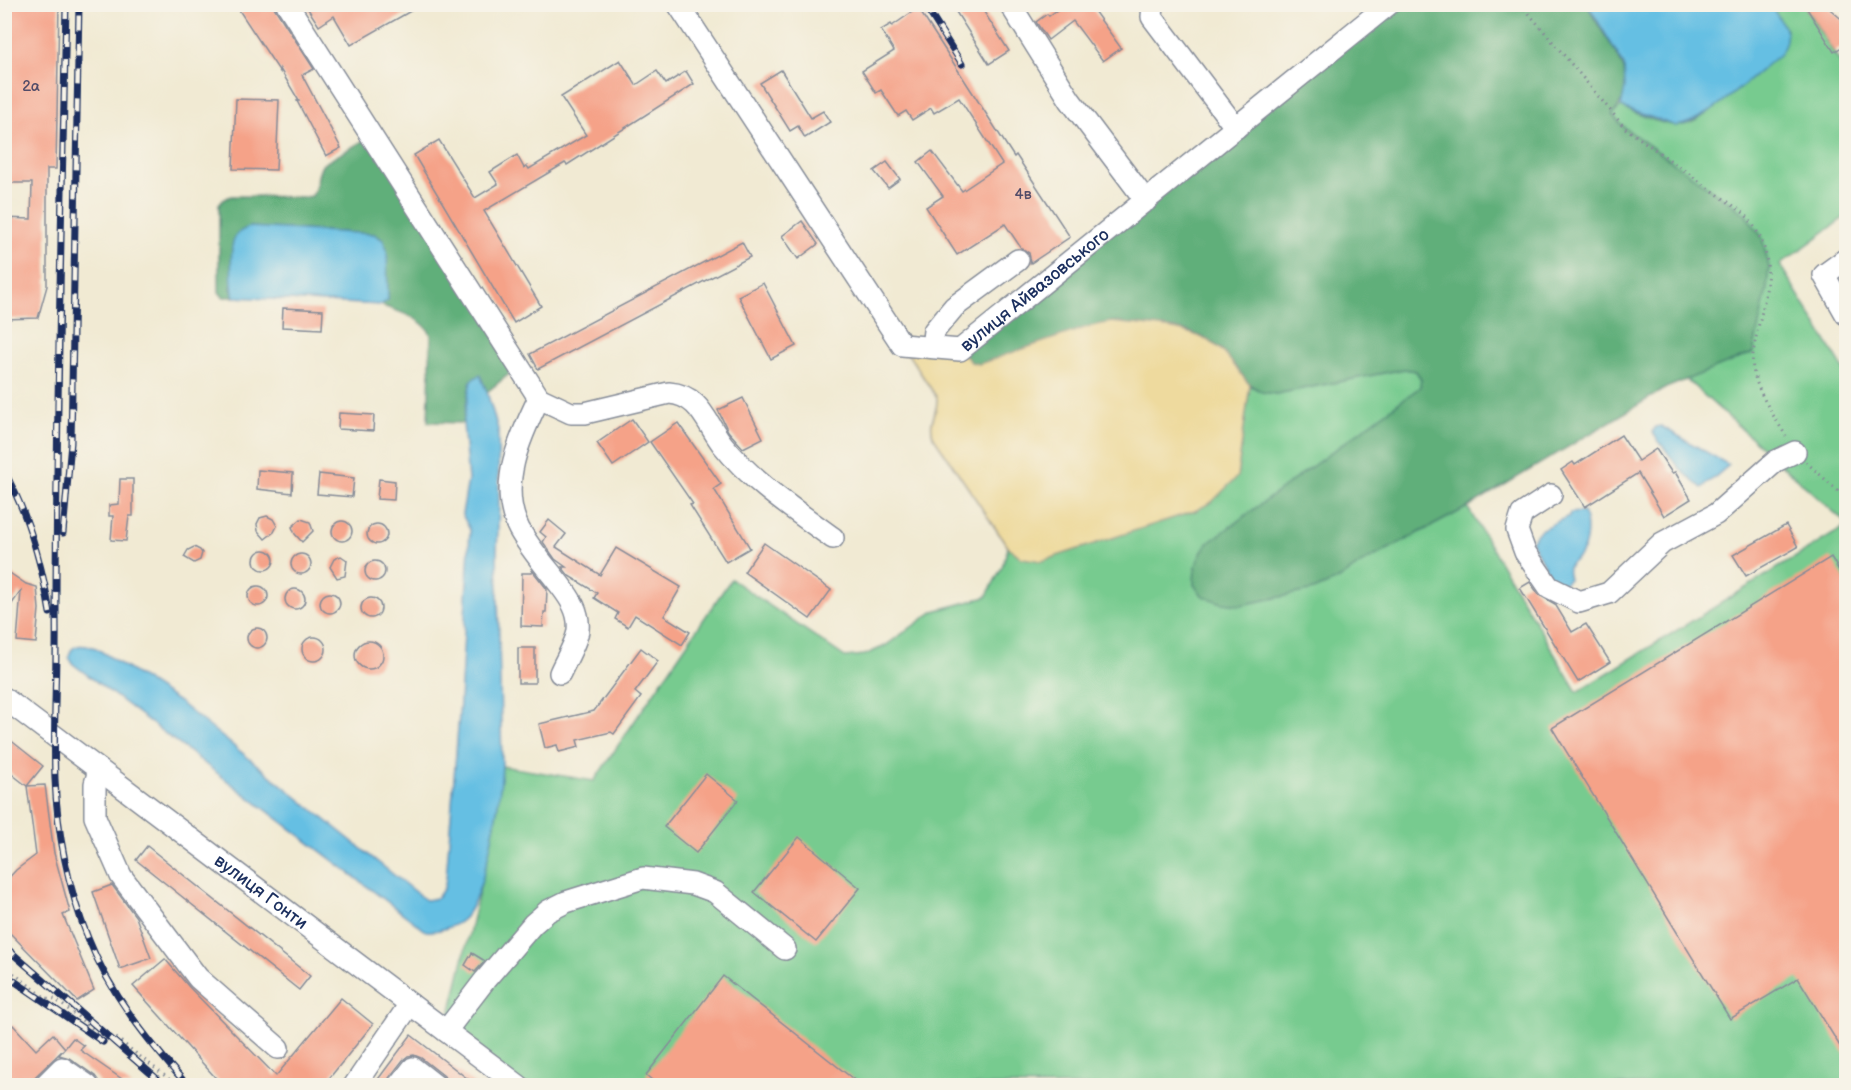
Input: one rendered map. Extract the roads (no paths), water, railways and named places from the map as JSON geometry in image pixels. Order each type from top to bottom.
[{"type":"street","points":[[287,4],[539,398],[571,413],[585,413],[669,393],[681,394],[692,400],[723,446],[757,482],[833,538]]},
{"type":"street","name":"вулиця Айвазовського","points":[[678,4],[902,345],[960,350],[1389,4]]},
{"type":"street","points":[[1010,4],[1070,100],[1146,201]]},
{"type":"street","points":[[1153,4],[1152,16],[1236,128]]},
{"type":"street","points":[[1846,259],[1824,274],[1846,314]]},
{"type":"street","points":[[932,347],[934,331],[954,307],[1018,260]]},
{"type":"street","points":[[539,398],[514,460],[510,475],[510,498],[512,510],[523,535],[570,599],[577,614],[578,632],[560,673]]},
{"type":"street","points":[[1551,495],[1522,514],[1517,530],[1525,552],[1549,586],[1579,602],[1609,593],[1662,543],[1716,514],[1776,461],[1795,452]]},
{"type":"street","name":"вулиця Гонти","points":[[4,698],[519,1086]]},
{"type":"street","points":[[99,770],[95,784],[95,817],[121,876],[198,978],[278,1048]]},
{"type":"street","points":[[446,1031],[485,980],[533,924],[548,911],[566,902],[643,878],[693,884],[715,892],[784,949]]},
{"type":"street","points":[[354,1086],[410,1004]]},
{"type":"street","points":[[44,1086],[62,1068],[88,1086]]},
{"type":"street","points":[[399,1086],[413,1068],[436,1086]]},
{"type":"water","points":[[1588,5],[1770,5],[1785,28],[1786,40],[1780,54],[1716,107],[1688,123],[1676,126],[1621,107],[1625,88],[1624,65]]},
{"type":"water","points":[[249,227],[374,234],[383,240],[387,249],[388,300],[381,305],[234,297],[231,268],[233,243],[240,232]]},
{"type":"water","points":[[480,375],[498,429],[497,552],[501,781],[491,846],[472,906],[464,918],[456,924],[441,930],[426,931],[73,664],[69,657],[75,647],[96,648],[179,702],[420,896],[426,900],[437,898],[444,888],[446,879],[460,702],[470,530],[462,514],[468,480],[463,423],[471,380]]},
{"type":"water","points":[[1661,426],[1729,465],[1702,488],[1681,470],[1652,432],[1656,427]]},
{"type":"water","points":[[1583,512],[1587,534],[1583,550],[1568,567],[1569,579],[1562,585],[1553,582],[1531,541],[1540,530],[1569,516],[1570,513]]},
{"type":"railway","points":[[66,4],[56,540],[55,759],[58,819],[75,900],[97,959],[131,1016],[188,1086]]},
{"type":"railway","points":[[63,533],[71,443],[79,4]]},
{"type":"railway","points":[[924,4],[962,64]]},
{"type":"railway","points":[[4,471],[13,487],[33,540],[50,613]]},
{"type":"railway","points":[[4,946],[156,1078]]},
{"type":"railway","points":[[4,974],[103,1042]]}]
